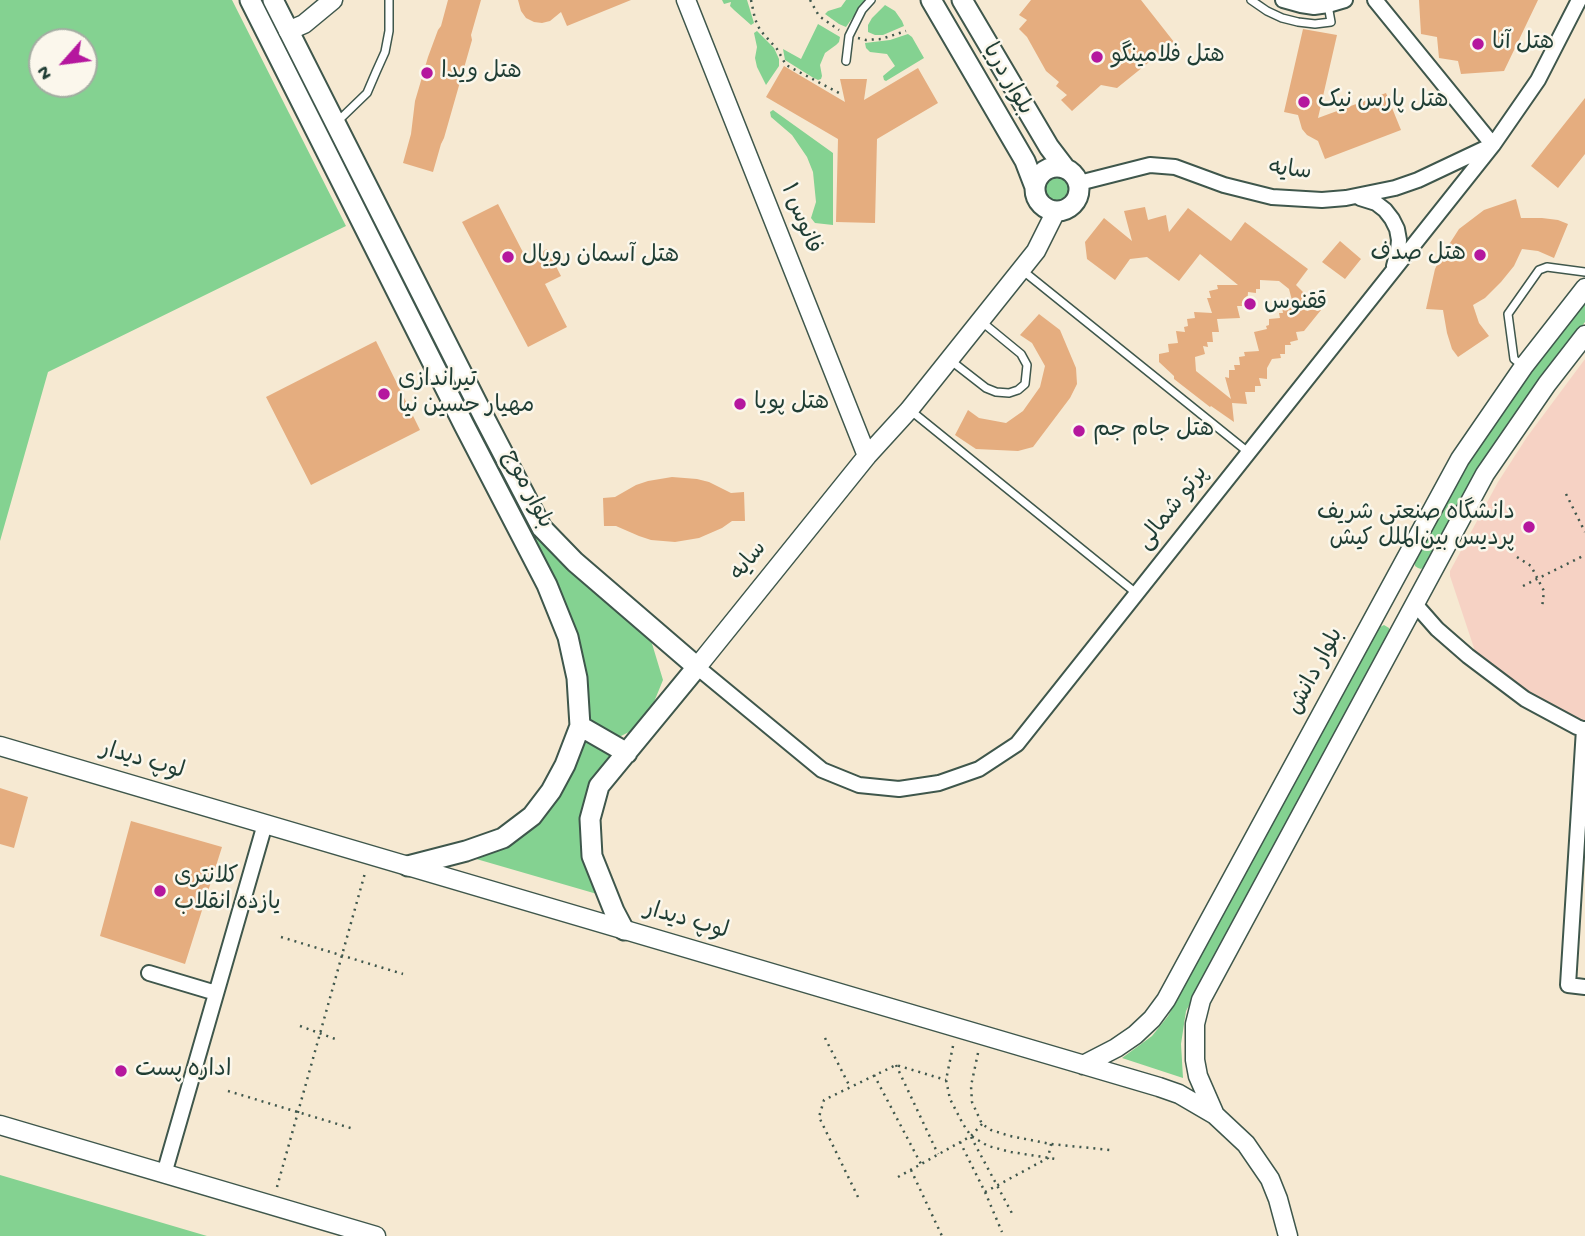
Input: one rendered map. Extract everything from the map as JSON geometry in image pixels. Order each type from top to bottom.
[{"type":"main road","name":"بلوار موج","points":[[250,0],[547,585],[568,637],[577,678],[580,726],[565,765],[551,791],[532,816],[503,838],[408,866]]},
{"type":"main road","name":"بلوار موج","points":[[273,0],[542,528],[575,562],[697,667]]},
{"type":"main road","name":"بلوار دریا","points":[[931,0],[1025,161],[1035,187]]},
{"type":"main road","name":"بلوار دریا","points":[[962,0],[1049,147],[1065,168]]},
{"type":"main road","points":[[270,40],[288,31]]},
{"type":"main road","points":[[1051,167],[1065,168],[1076,176],[1079,183],[1075,203],[1063,210],[1049,209],[1039,201],[1036,181],[1051,167]]},
{"type":"main road","points":[[464,425],[483,415]]},
{"type":"main road","name":"سایه","points":[[624,930],[592,856],[590,819],[599,786],[697,667]]},
{"type":"main road","points":[[580,726],[626,753]]},
{"type":"street","points":[[288,31],[304,24],[333,0]]},
{"type":"street","name":"فانوس ۱","points":[[686,0],[867,456]]},
{"type":"street","points":[[1283,0],[1301,5],[1328,5],[1345,0]]},
{"type":"street","points":[[1375,0],[1493,145]]},
{"type":"street","name":"پرتو شمالی","points":[[697,667],[822,769],[859,785],[900,789],[939,783],[979,769],[1017,744],[1493,145],[1538,80],[1579,0]]},
{"type":"street","name":"سایه","points":[[1079,183],[1150,165],[1175,167],[1224,185],[1272,197],[1322,200],[1355,197],[1418,180],[1493,145]]},
{"type":"street","points":[[1355,197],[1376,203],[1392,219],[1399,240],[1392,271]]},
{"type":"street","name":"سایه","points":[[697,667],[1036,251],[1056,211]]},
{"type":"street","name":"بلوار دانش","points":[[1083,1065],[1135,1035],[1167,1000],[1460,459],[1524,366],[1585,288]]},
{"type":"street","points":[[1215,1115],[1198,1076],[1195,1060],[1195,1024],[1201,1000],[1485,474],[1547,384],[1585,335]]},
{"type":"street","points":[[1390,590],[1415,604],[1437,629],[1468,656],[1525,699],[1584,729],[1568,985],[1585,987]]},
{"type":"street","name":"لوپ دیدار","points":[[0,746],[1179,1094],[1215,1115],[1246,1144],[1270,1179],[1288,1236]]},
{"type":"street","points":[[164,1174],[265,824]]},
{"type":"street","points":[[149,974],[216,993]]},
{"type":"street","points":[[0,1125],[376,1236]]},
{"type":"lane","points":[[335,124],[367,93],[385,52],[390,0]]},
{"type":"lane","points":[[846,61],[849,36],[862,10],[871,0]]},
{"type":"lane","points":[[1251,0],[1267,11],[1298,22],[1331,22],[1328,5]]},
{"type":"lane","points":[[1524,366],[1514,359],[1508,314],[1539,270],[1547,267],[1585,272]]},
{"type":"lane","points":[[1021,269],[1248,452]]},
{"type":"lane","points":[[949,360],[986,388],[996,392],[1009,393],[1025,384],[1027,365],[1021,354],[981,320]]},
{"type":"lane","points":[[909,410],[1136,593]]},
{"type":"path","points":[[751,0],[760,30],[777,49],[786,65],[841,94]]},
{"type":"path","points":[[810,0],[819,16],[849,36],[866,40],[881,39],[906,31]]},
{"type":"path","points":[[1566,494],[1585,532]]},
{"type":"path","points":[[1523,586],[1585,555]]},
{"type":"path","points":[[1517,557],[1531,566],[1544,591],[1542,608]]},
{"type":"path","points":[[277,1187],[365,873]]},
{"type":"path","points":[[281,937],[403,974]]},
{"type":"path","points":[[300,1026],[338,1040]]},
{"type":"path","points":[[825,1038],[850,1087]]},
{"type":"path","points":[[953,1046],[946,1080],[950,1099],[1014,1217]]},
{"type":"path","points":[[978,1054],[971,1086],[972,1102],[982,1124],[1010,1136],[1051,1144],[1110,1150]]},
{"type":"path","points":[[858,1197],[819,1117],[824,1100],[896,1065],[946,1080]]},
{"type":"path","points":[[896,1065],[938,1154]]},
{"type":"path","points":[[874,1075],[921,1164]]},
{"type":"path","points":[[228,1091],[354,1129]]},
{"type":"path","points":[[898,1177],[971,1136],[982,1124]]},
{"type":"path","points":[[971,1136],[988,1146],[1056,1159]]},
{"type":"path","points":[[960,1142],[1002,1233]]},
{"type":"path","points":[[985,1192],[1048,1158],[1051,1144]]},
{"type":"path","points":[[911,1170],[942,1236]]},
{"type":"shaded area","name":"دانشگاه صنعتی شریف پردیس بین‌الملل کیش","points":[[1585,359],[1585,721],[1520,688],[1476,654],[1450,571],[1498,482],[1527,437]]},
{"type":"green space","points":[[0,0],[232,0],[346,226],[48,372],[0,541]]},
{"type":"green space","points":[[722,0],[747,0],[754,23],[751,25],[734,10],[730,6],[731,2],[724,4]]},
{"type":"green space","points":[[846,0],[865,0],[846,27],[825,14],[841,7]]},
{"type":"green space","points":[[885,5],[895,11],[904,26],[883,35],[868,32],[872,18]]},
{"type":"green space","points":[[818,24],[840,37],[839,42],[825,53],[820,65],[822,76],[818,80],[785,60],[783,49],[801,59]]},
{"type":"green space","points":[[757,31],[774,48],[779,59],[779,66],[766,85],[755,58],[757,47],[754,33]]},
{"type":"green space","points":[[908,34],[924,58],[886,81],[883,76],[895,66],[887,54],[870,52],[865,43],[890,40]]},
{"type":"green space","points":[[773,110],[833,153],[833,225],[815,223],[811,218],[816,202],[813,172],[807,157],[792,135],[771,117],[770,112]]},
{"type":"green space","points":[[1057,173],[1068,178],[1073,189],[1068,200],[1057,205],[1046,200],[1041,189],[1046,178]]},
{"type":"green space","points":[[1585,302],[1585,322],[1508,424],[1478,470],[1426,565],[1418,568],[1415,566],[1415,559],[1467,463],[1530,372]]},
{"type":"green space","points":[[492,463],[529,525],[548,547],[650,637],[663,680],[654,702],[631,731],[621,736],[610,737],[591,724],[586,703]]},
{"type":"green space","points":[[1384,625],[1389,628],[1389,634],[1186,1011],[1181,1044],[1183,1078],[1122,1058],[1152,1036],[1168,1016],[1378,628]]},
{"type":"green space","points":[[581,733],[614,751],[594,782],[590,872],[597,894],[466,856],[513,837]]},
{"type":"green space","points":[[0,1175],[207,1236],[0,1236]]},
{"type":"building","points":[[448,0],[481,0],[433,172],[403,163],[411,134],[415,101]]},
{"type":"building","points":[[518,0],[631,0],[567,26],[561,12],[550,21],[542,23],[526,18]]},
{"type":"building","name":"هتل فلامینگو","points":[[1031,0],[1141,0],[1174,42],[1117,88],[1101,85],[1072,111],[1061,100],[1067,95],[1056,86],[1059,82],[1046,71],[1027,37],[1019,29],[1027,20],[1019,15]]},
{"type":"building","name":"هتل آنا","points":[[1419,0],[1538,0],[1504,71],[1461,74],[1458,61],[1439,58],[1437,37],[1421,34]]},
{"type":"building","name":"هتل پارس نیک","points":[[1303,29],[1337,35],[1318,118],[1386,93],[1401,130],[1325,159],[1318,141],[1302,129],[1298,115],[1284,112]]},
{"type":"building","points":[[784,66],[845,102],[840,79],[867,79],[864,100],[918,68],[938,103],[877,139],[875,223],[836,222],[838,139],[766,97]]},
{"type":"building","points":[[1585,98],[1585,154],[1558,188],[1531,166]]},
{"type":"building","name":"هتل صدف","points":[[1516,199],[1521,218],[1558,220],[1568,224],[1554,258],[1538,251],[1522,249],[1514,266],[1501,282],[1485,298],[1473,305],[1479,323],[1489,336],[1458,357],[1452,349],[1443,310],[1426,309],[1435,269],[1459,229],[1484,210]]},
{"type":"building","points":[[498,204],[527,260],[547,249],[561,276],[545,284],[567,327],[528,347],[462,222]]},
{"type":"building","points":[[1145,207],[1148,220],[1166,215],[1169,232],[1188,208],[1231,241],[1245,222],[1308,269],[1296,285],[1321,310],[1304,331],[1296,332],[1298,340],[1290,342],[1291,345],[1285,345],[1285,354],[1280,354],[1281,358],[1272,359],[1267,368],[1267,379],[1259,378],[1261,386],[1255,386],[1255,392],[1245,392],[1247,404],[1232,403],[1234,422],[1174,379],[1159,362],[1159,354],[1169,352],[1168,344],[1178,343],[1176,331],[1185,332],[1187,319],[1195,318],[1194,312],[1212,313],[1207,298],[1211,298],[1209,291],[1218,289],[1217,285],[1238,285],[1200,254],[1179,281],[1147,257],[1130,259],[1115,280],[1087,259],[1085,242],[1104,218],[1132,241],[1124,211]],"holes":[[[1260,280],[1279,281],[1289,289],[1293,304],[1282,307],[1280,318],[1269,319],[1267,329],[1254,332],[1259,351],[1244,352],[1245,356],[1239,357],[1240,365],[1234,365],[1235,370],[1229,370],[1229,378],[1225,377],[1231,399],[1196,371],[1195,357],[1205,354],[1203,346],[1208,347],[1207,342],[1213,342],[1212,332],[1219,332],[1217,319],[1240,318],[1237,306],[1247,306],[1248,292],[1256,293],[1256,289],[1260,289]]]},
{"type":"building","points":[[1340,241],[1361,259],[1345,279],[1322,262]]},
{"type":"building","points":[[1039,314],[1060,330],[1076,368],[1077,384],[1070,398],[1033,447],[1018,451],[976,449],[955,435],[968,410],[979,418],[1006,423],[1023,411],[1040,387],[1045,366],[1032,343],[1020,335]]},
{"type":"building","points":[[376,341],[420,430],[311,485],[266,397]]},
{"type":"building","points":[[672,477],[709,482],[731,493],[744,492],[745,521],[732,521],[699,538],[675,542],[651,540],[616,526],[604,526],[603,498],[615,497],[648,481]]},
{"type":"building","points":[[0,788],[28,797],[14,848],[0,844]]},
{"type":"building","name":"کلانتری یازده انقلاب","points":[[131,821],[222,847],[185,964],[100,936]]},
{"type":"place","name":"هتل آنا","points":[[1478,44]]},
{"type":"place","name":"هتل فلامینگو","points":[[1097,57]]},
{"type":"place","name":"هتل ویدا","points":[[427,73]]},
{"type":"place","name":"هتل پارس نیک","points":[[1304,102]]},
{"type":"place","name":"هتل صدف","points":[[1480,255]]},
{"type":"place","name":"هتل آسمان رویال","points":[[508,257]]},
{"type":"place","name":"ققنوس","points":[[1250,304]]},
{"type":"place","name":"تیراندازی مهیار حسین نیا","points":[[384,394]]},
{"type":"place","name":"هتل پویا","points":[[740,404]]},
{"type":"place","name":"هتل جام جم","points":[[1079,431]]},
{"type":"place","name":"دانشگاه صنعتی شریف پردیس بین‌الملل کیش","points":[[1529,527]]},
{"type":"place","name":"کلانتری یازده انقلاب","points":[[160,891]]},
{"type":"place","name":"اداره پست","points":[[121,1071]]}]
